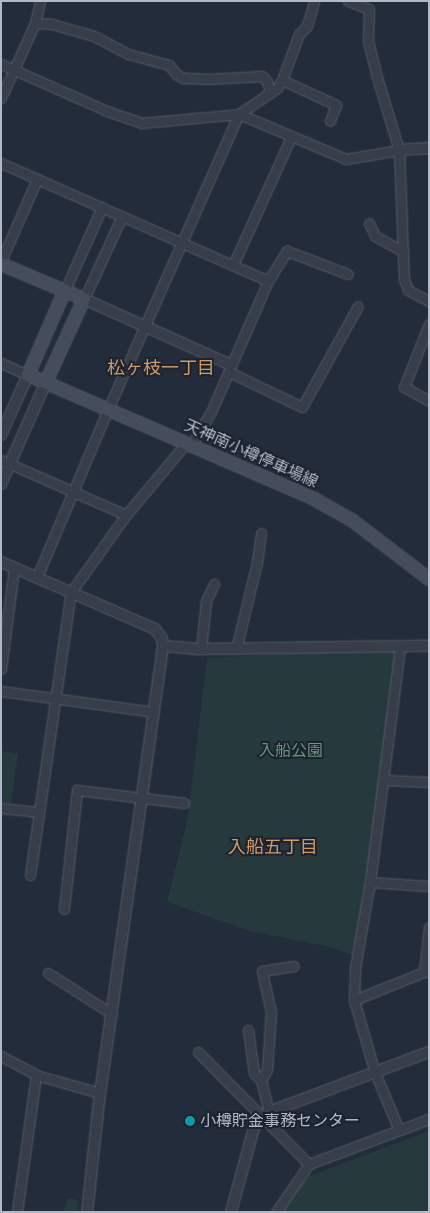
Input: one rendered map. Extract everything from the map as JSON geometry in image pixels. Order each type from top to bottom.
[{"type":"main road","points":[[1,262],[84,299],[46,382]]},
{"type":"main road","points":[[28,375],[66,290]]},
{"type":"main road","name":"天神南小樽停車場線","points":[[28,375],[314,499],[353,521],[429,579]]},
{"type":"street","points":[[1,98],[36,23],[40,1]]},
{"type":"street","points":[[1,64],[107,111],[141,123],[239,114],[270,93],[282,80],[299,34],[307,26],[314,1]]},
{"type":"street","points":[[348,1],[369,9],[368,41],[399,150],[404,279],[408,290],[429,301]]},
{"type":"street","points":[[36,23],[52,24],[94,36],[128,54],[169,65],[176,74],[183,78],[207,79],[262,76],[267,81],[270,93]]},
{"type":"street","points":[[282,80],[336,105],[330,121]]},
{"type":"street","points":[[239,114],[346,159],[399,150],[429,148]]},
{"type":"street","points":[[37,577],[108,409],[239,114]]},
{"type":"street","points":[[233,265],[291,137]]},
{"type":"street","points":[[1,163],[268,281]]},
{"type":"street","points":[[1,262],[37,178]]},
{"type":"street","points":[[66,290],[102,207]]},
{"type":"street","points":[[122,216],[84,299],[146,326],[302,407],[358,306]]},
{"type":"street","points":[[369,223],[375,236],[402,251]]},
{"type":"street","points":[[30,876],[54,698],[71,592],[126,515],[188,444],[211,412],[268,281],[287,251],[348,274]]},
{"type":"street","points":[[429,324],[404,388],[429,401]]},
{"type":"street","points":[[1,363],[28,375],[1,435]]},
{"type":"street","points":[[1,484],[6,462],[46,382]]},
{"type":"street","points":[[6,462],[126,515]]},
{"type":"street","points":[[236,649],[261,533]]},
{"type":"street","points":[[1,562],[155,629],[162,639],[163,646],[100,1093],[87,1212]]},
{"type":"street","points":[[1,669],[14,568]]},
{"type":"street","points":[[201,649],[206,601],[214,584]]},
{"type":"street","points":[[163,646],[201,649],[429,646]]},
{"type":"street","points":[[399,1130],[375,1073],[354,1000],[355,968],[370,882],[400,647]]},
{"type":"street","points":[[1,691],[154,712]]},
{"type":"street","points":[[384,780],[429,782]]},
{"type":"street","points":[[64,909],[77,790],[184,803]]},
{"type":"street","points":[[1,808],[38,812]]},
{"type":"street","points":[[370,882],[429,886]]},
{"type":"street","points":[[354,1000],[426,971],[429,928]]},
{"type":"street","points":[[261,1080],[268,1070],[271,1012],[262,971],[294,966]]},
{"type":"street","points":[[48,974],[112,1014]]},
{"type":"street","points":[[248,1030],[254,1074],[261,1080],[266,1114]]},
{"type":"street","points":[[198,1052],[266,1114],[308,1164]]},
{"type":"street","points":[[231,1212],[255,1124],[266,1114],[429,1052]]},
{"type":"street","points":[[1,1056],[36,1075],[100,1093]]},
{"type":"street","points":[[17,1212],[36,1075]]},
{"type":"street","points":[[276,1212],[308,1164],[429,1119]]},
{"type":"green space","name":"入船公園","points":[[400,647],[358,957],[330,947],[250,931],[167,902],[188,816],[207,658]]},
{"type":"green space","points":[[1,751],[18,754],[11,803],[1,802]]},
{"type":"green space","points":[[429,1131],[429,1212],[282,1212],[307,1177]]},
{"type":"green space","points":[[68,1198],[78,1200],[77,1212],[63,1212]]},
{"type":"place","name":"小樽貯金事務センター","points":[[190,1121]]},
{"type":"district","name":"松ヶ枝一丁目","points":[[161,368]]},
{"type":"district","name":"入船五丁目","points":[[273,847]]}]
